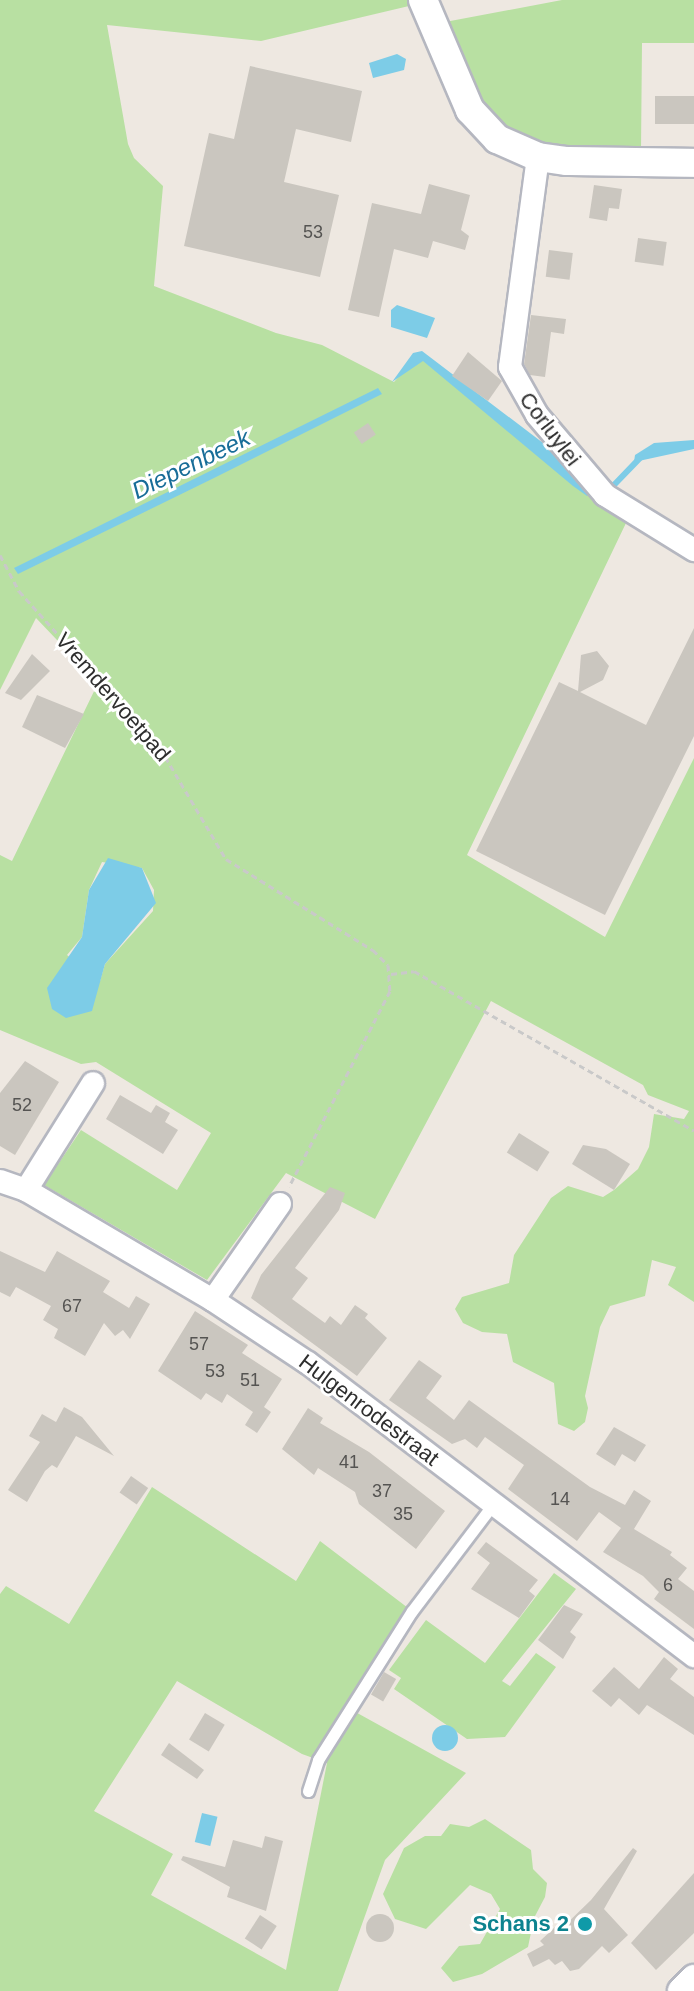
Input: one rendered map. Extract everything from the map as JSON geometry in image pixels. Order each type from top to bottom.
[{"type":"street","points":[[423,0],[470,110],[497,139],[538,157],[694,163]]},
{"type":"street","name":"Corluylei","points":[[538,157],[510,367],[537,415],[605,495],[694,550]]},
{"type":"street","points":[[26,1190],[93,1083]]},
{"type":"street","name":"Hulgenrodestraat","points":[[0,1181],[26,1190],[213,1300],[308,1363],[694,1656]]},
{"type":"street","points":[[213,1300],[280,1204]]},
{"type":"street","points":[[682,1991],[694,1979]]},
{"type":"lane","points":[[308,1791],[318,1760],[412,1611],[494,1503]]},
{"type":"path","name":"Vremdervoetpad","points":[[0,555],[9,574],[160,748],[226,859],[373,950],[391,974]]},
{"type":"path","points":[[280,1204],[390,991],[391,974],[414,971],[694,1131]]},
{"type":"green space","points":[[0,0],[407,0],[409,6],[261,41],[107,25],[128,144],[134,158],[163,186],[154,286],[276,333],[322,345],[394,382],[420,353],[626,523],[467,855],[605,937],[694,758],[694,1302],[668,1285],[676,1267],[652,1260],[645,1296],[610,1306],[600,1327],[585,1396],[588,1408],[585,1422],[574,1431],[558,1424],[554,1383],[513,1362],[507,1334],[482,1332],[463,1323],[455,1309],[462,1297],[509,1283],[514,1255],[551,1198],[568,1186],[603,1197],[638,1169],[649,1147],[654,1114],[684,1119],[689,1111],[648,1095],[643,1085],[491,1001],[375,1219],[286,1173],[207,1280],[44,1185],[81,1130],[177,1190],[211,1133],[96,1062],[81,1064],[0,1030],[0,855],[12,861],[98,683],[36,618],[0,690]],"holes":[[[102,862],[142,868],[154,890],[153,911],[105,964],[100,981],[67,955],[82,937],[89,890]]]},
{"type":"green space","points":[[562,0],[694,0],[694,43],[642,43],[641,150],[547,146],[509,131],[479,102],[445,22]]},
{"type":"green space","points":[[152,1487],[296,1581],[320,1541],[412,1611],[350,1709],[466,1773],[385,1860],[338,1991],[0,1991],[0,1594],[6,1586],[69,1624]],"holes":[[[177,1681],[302,1754],[327,1763],[286,1970],[151,1895],[173,1854],[94,1811]]]},
{"type":"green space","points":[[554,1573],[576,1589],[502,1681],[510,1686],[536,1653],[556,1667],[505,1737],[467,1739],[394,1689],[401,1678],[389,1670],[426,1620],[485,1663]]},
{"type":"green space","points":[[485,1819],[531,1850],[533,1869],[547,1883],[545,1897],[534,1918],[528,1947],[482,1974],[453,1982],[441,1968],[459,1946],[480,1944],[500,1909],[491,1894],[470,1885],[426,1929],[395,1919],[383,1894],[404,1848],[425,1836],[441,1836],[450,1824],[469,1827]]},
{"type":"water","points":[[397,54],[406,59],[404,70],[373,78],[369,63]]},
{"type":"water","points":[[397,305],[435,318],[427,338],[391,327],[391,310]]},
{"type":"water","points":[[422,351],[547,446],[592,490],[587,496],[423,361],[392,382],[413,353]]},
{"type":"water","points":[[378,388],[382,394],[214,478],[18,574],[14,568]]},
{"type":"water","points":[[694,440],[694,449],[634,462],[635,455],[654,443]]},
{"type":"water","points":[[108,858],[142,868],[156,903],[105,964],[92,1011],[66,1018],[52,1009],[47,988],[82,937],[89,890]]},
{"type":"water","points":[[445,1725],[454,1729],[458,1738],[454,1747],[445,1751],[436,1747],[432,1738],[436,1729]]},
{"type":"water","points":[[202,1813],[218,1817],[210,1846],[195,1842]]},
{"type":"building","points":[[250,66],[362,91],[351,142],[296,129],[284,182],[339,195],[320,277],[184,246],[209,133],[234,139]]},
{"type":"building","points":[[655,96],[694,96],[694,124],[655,124]]},
{"type":"building","points":[[429,184],[470,195],[461,230],[469,236],[465,250],[433,241],[428,258],[394,249],[379,317],[348,310],[372,203],[421,214]]},
{"type":"building","points":[[594,185],[622,189],[619,209],[609,208],[607,221],[589,218]]},
{"type":"building","points":[[638,238],[667,242],[663,266],[635,262]]},
{"type":"building","points":[[549,250],[573,253],[570,280],[546,277]]},
{"type":"building","points":[[531,315],[566,319],[564,334],[551,332],[545,377],[530,375],[524,364]]},
{"type":"building","points":[[468,352],[502,381],[488,401],[452,376]]},
{"type":"building","points":[[368,423],[376,435],[362,444],[354,433]]},
{"type":"building","points":[[694,628],[694,736],[605,915],[476,851],[559,682],[578,691],[581,655],[597,651],[609,666],[603,680],[580,692],[646,725]]},
{"type":"building","points":[[32,654],[50,671],[21,700],[5,693]]},
{"type":"building","points":[[37,695],[84,714],[65,748],[22,727]]},
{"type":"building","points":[[25,1061],[59,1082],[15,1155],[0,1146],[0,1093]]},
{"type":"building","points":[[120,1095],[151,1113],[156,1105],[170,1113],[165,1122],[178,1130],[163,1154],[106,1119]]},
{"type":"building","points":[[519,1133],[550,1152],[537,1172],[507,1153]]},
{"type":"building","points":[[583,1145],[606,1149],[630,1164],[614,1190],[572,1164]]},
{"type":"building","points":[[330,1187],[345,1193],[339,1210],[295,1268],[308,1278],[292,1299],[325,1323],[330,1316],[341,1325],[355,1305],[368,1314],[365,1318],[387,1338],[357,1376],[251,1298],[261,1275]]},
{"type":"building","points":[[0,1251],[45,1272],[57,1251],[110,1281],[103,1292],[129,1308],[136,1296],[150,1304],[130,1339],[123,1330],[115,1336],[104,1323],[85,1356],[54,1338],[58,1329],[43,1320],[51,1306],[16,1287],[10,1297],[0,1292]]},
{"type":"building","points":[[195,1311],[248,1345],[242,1353],[282,1379],[264,1407],[271,1412],[257,1433],[245,1425],[253,1412],[227,1394],[222,1403],[206,1393],[201,1400],[158,1371]]},
{"type":"building","points":[[419,1360],[442,1376],[426,1398],[454,1420],[469,1400],[590,1487],[625,1505],[634,1490],[651,1501],[634,1529],[672,1552],[670,1555],[687,1568],[678,1579],[694,1591],[694,1629],[654,1599],[659,1592],[643,1576],[603,1552],[621,1528],[599,1512],[577,1541],[508,1489],[524,1465],[485,1437],[477,1448],[465,1439],[452,1444],[389,1400]]},
{"type":"building","points":[[64,1407],[82,1417],[114,1456],[76,1436],[57,1468],[52,1465],[45,1471],[27,1502],[8,1490],[40,1442],[29,1436],[42,1414],[56,1422]]},
{"type":"building","points":[[308,1408],[323,1418],[320,1423],[369,1452],[445,1511],[416,1549],[359,1504],[355,1492],[318,1468],[314,1475],[282,1449]]},
{"type":"building","points":[[614,1427],[646,1445],[635,1462],[622,1454],[615,1466],[596,1454]]},
{"type":"building","points":[[131,1476],[148,1488],[137,1504],[120,1492]]},
{"type":"building","points":[[486,1542],[538,1580],[529,1591],[535,1596],[519,1618],[471,1589],[490,1563],[477,1553]]},
{"type":"building","points":[[564,1605],[583,1614],[570,1632],[576,1637],[563,1659],[538,1640]]},
{"type":"building","points":[[664,1657],[678,1669],[670,1679],[694,1697],[694,1735],[647,1705],[639,1715],[619,1698],[611,1707],[592,1691],[614,1667],[639,1689]]},
{"type":"building","points":[[384,1672],[396,1679],[383,1702],[371,1695]]},
{"type":"building","points":[[205,1713],[225,1725],[209,1751],[189,1740]]},
{"type":"building","points":[[169,1743],[204,1770],[197,1779],[161,1755]]},
{"type":"building","points":[[265,1836],[283,1841],[266,1911],[227,1897],[230,1887],[181,1860],[183,1856],[225,1867],[233,1840],[262,1848]]},
{"type":"building","name":"Schans 2","points":[[633,1848],[637,1851],[604,1909],[628,1935],[609,1953],[602,1946],[579,1969],[570,1971],[562,1961],[555,1965],[549,1959],[533,1967],[527,1954],[544,1945],[540,1941],[555,1927],[559,1931],[591,1900]]},
{"type":"building","points":[[694,1873],[694,1933],[656,1970],[631,1943]]},
{"type":"building","points":[[380,1914],[390,1918],[394,1928],[390,1938],[380,1942],[370,1938],[366,1928],[370,1918]]},
{"type":"building","points":[[260,1915],[277,1926],[262,1949],[245,1938]]},
{"type":"waterway","name":"Diepenbeek","points":[[604,480],[613,486],[640,458]]},
{"type":"place","name":"Schans 2","points":[[585,1924]]}]
